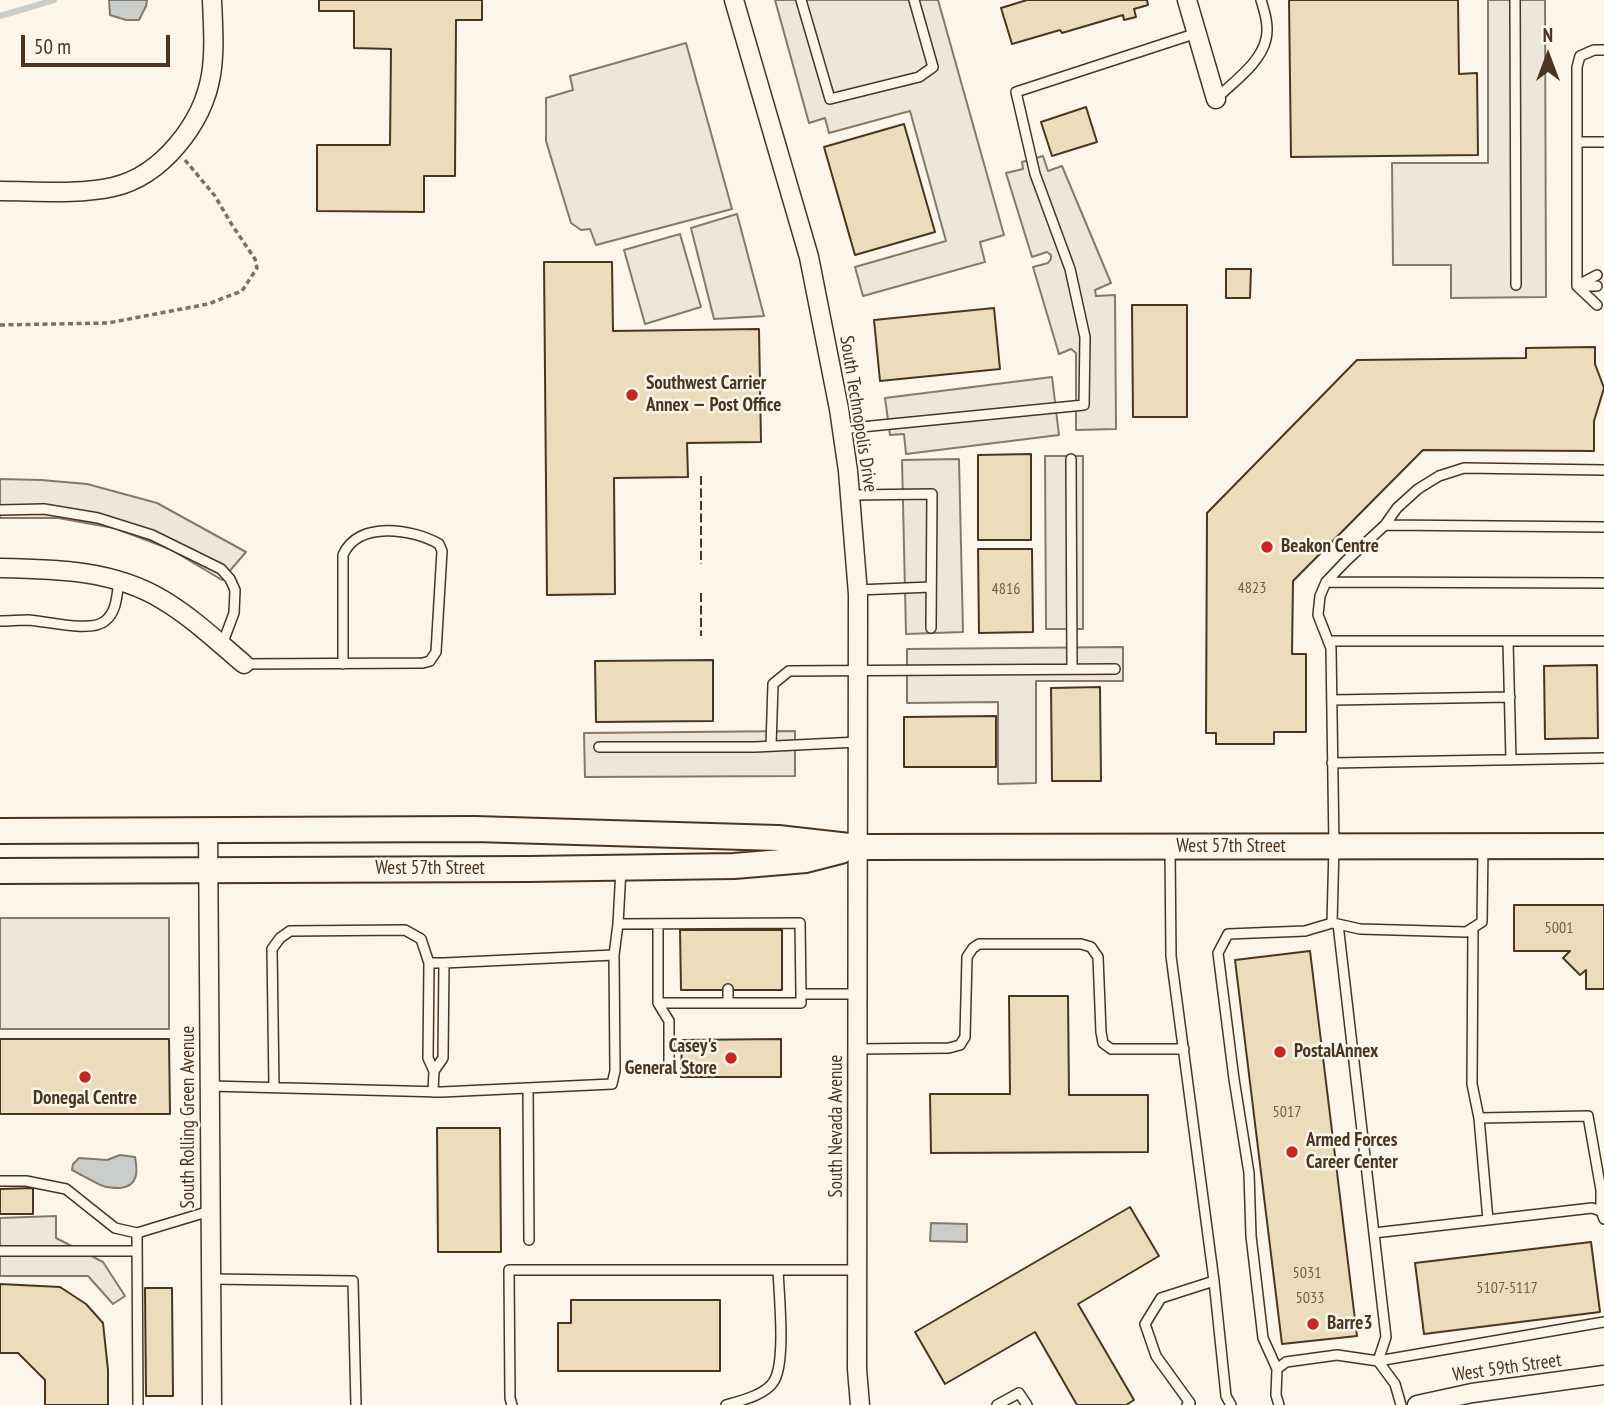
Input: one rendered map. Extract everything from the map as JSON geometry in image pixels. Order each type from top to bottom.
[{"type":"main road","name":"West 57th Street","points":[[0,831],[475,830],[659,833],[778,838],[858,847],[1604,846]]},
{"type":"main road","name":"West 57th Street","points":[[0,871],[734,866],[806,860],[858,847]]},
{"type":"street","points":[[0,191],[70,191],[116,187],[151,170],[175,148],[191,127],[206,93],[211,77],[212,0]]},
{"type":"street","name":"South Technopolis Drive","points":[[734,0],[808,257],[841,429],[850,495],[857,590],[858,847]]},
{"type":"street","points":[[1187,0],[1216,99]]},
{"type":"street","points":[[0,568],[76,571],[119,580],[160,598],[198,625],[244,664]]},
{"type":"street","name":"South Rolling Green Avenue","points":[[208,830],[212,1405]]},
{"type":"street","name":"South Nevada Avenue","points":[[858,847],[857,1369],[860,1405]]},
{"type":"street","name":"West 59th Street","points":[[1417,1405],[1443,1402],[1472,1393],[1604,1376]]},
{"type":"lane","points":[[801,0],[830,99],[919,77],[933,67],[914,0]]},
{"type":"lane","points":[[1216,99],[1262,51],[1267,37],[1261,0]]},
{"type":"lane","points":[[1515,0],[1516,285]]},
{"type":"lane","points":[[841,429],[1084,405],[1085,337],[1082,323],[1070,269],[1035,174],[1016,92],[1197,33]]},
{"type":"lane","points":[[1577,286],[1577,67],[1580,56],[1594,50],[1604,50]]},
{"type":"lane","points":[[1577,142],[1604,142]]},
{"type":"lane","points":[[1577,286],[1597,275]]},
{"type":"lane","points":[[1577,286],[1597,295],[1577,286]]},
{"type":"lane","points":[[1071,460],[1072,669]]},
{"type":"lane","points":[[1378,1361],[1385,1337],[1335,923],[1331,648],[1318,615],[1320,596],[1326,582],[1385,525],[1397,508],[1418,489],[1439,476],[1464,468],[1604,470]]},
{"type":"lane","points":[[850,495],[932,494],[931,628]]},
{"type":"lane","points":[[0,510],[44,509],[98,518],[152,535],[221,569],[235,590],[234,613],[222,645]]},
{"type":"lane","points":[[1385,525],[1604,527]]},
{"type":"lane","points":[[244,664],[343,664],[423,663],[430,661],[436,652],[442,551],[439,544],[426,537],[398,531],[382,531],[361,536],[346,547],[343,555],[343,664]]},
{"type":"lane","points":[[0,621],[28,620],[93,626],[104,622],[114,608],[119,580]]},
{"type":"lane","points":[[1326,582],[1604,583]]},
{"type":"lane","points":[[857,590],[931,587]]},
{"type":"lane","points":[[1328,641],[1604,641]]},
{"type":"lane","points":[[1508,642],[1511,760]]},
{"type":"lane","points":[[771,746],[773,684],[789,671],[1115,669]]},
{"type":"lane","points":[[1332,700],[1510,697]]},
{"type":"lane","points":[[599,747],[771,746],[858,742]]},
{"type":"lane","points":[[1332,764],[1604,758]]},
{"type":"lane","points":[[1279,1405],[1276,1395],[1277,1370],[1263,1338],[1251,1236],[1249,1173],[1218,953],[1228,934],[1305,931],[1335,923],[1360,929],[1466,932],[1482,922],[1483,846]]},
{"type":"lane","points":[[1170,848],[1171,956],[1214,1282],[1226,1395],[1231,1405]]},
{"type":"lane","points":[[210,1086],[433,1092],[611,1084],[615,1071],[614,955],[621,868]]},
{"type":"lane","points":[[618,924],[728,928],[800,923],[801,1003],[658,1003]]},
{"type":"lane","points":[[658,925],[658,1003],[669,1021],[669,1067]]},
{"type":"lane","points":[[1473,928],[1472,1084],[1479,1118],[1489,1220]]},
{"type":"lane","points":[[274,1087],[272,949],[280,938],[290,931],[405,930],[421,939],[429,963],[428,1058],[434,1071],[433,1092]]},
{"type":"lane","points":[[858,1049],[949,1048],[960,1045],[965,1037],[967,957],[979,944],[1081,944],[1091,947],[1098,957],[1103,1043],[1111,1049],[1184,1049]]},
{"type":"lane","points":[[429,963],[614,955]]},
{"type":"lane","points":[[434,1071],[443,1058],[444,963]]},
{"type":"lane","points":[[728,989],[728,1003]]},
{"type":"lane","points":[[695,990],[695,1003]]},
{"type":"lane","points":[[760,990],[760,1003]]},
{"type":"lane","points":[[801,994],[858,994]]},
{"type":"lane","points":[[528,1088],[529,1240]]},
{"type":"lane","points":[[1479,1118],[1588,1116],[1603,1215]]},
{"type":"lane","points":[[0,1181],[26,1181],[66,1189],[115,1228],[136,1233],[211,1210]]},
{"type":"lane","points":[[1374,1233],[1592,1208],[1603,1215]]},
{"type":"lane","points":[[136,1233],[138,1405]]},
{"type":"lane","points":[[0,1251],[137,1251]]},
{"type":"lane","points":[[512,1405],[509,1270],[857,1270]]},
{"type":"lane","points":[[726,1405],[756,1396],[774,1382],[781,1357],[778,1270]]},
{"type":"lane","points":[[211,1279],[353,1281],[356,1405]]},
{"type":"lane","points":[[1187,1405],[1190,1403],[1156,1356],[1145,1324],[1161,1298],[1214,1282]]},
{"type":"lane","points":[[1277,1370],[1286,1362],[1337,1355],[1378,1361],[1604,1322]]},
{"type":"lane","points":[[1378,1361],[1395,1384],[1401,1405]]},
{"type":"lane","points":[[998,1405],[1019,1392],[1027,1405]]},
{"type":"path","points":[[0,325],[108,323],[208,304],[242,291],[257,268],[255,259],[215,196],[175,148]]},
{"type":"shaded area","points":[[109,0],[147,0],[139,20],[126,20],[110,15]]},
{"type":"shaded area","points":[[775,0],[938,0],[1004,235],[980,242],[985,262],[863,296],[855,267],[946,241],[910,111],[829,133],[825,118],[809,123]]},
{"type":"shaded area","points":[[1488,0],[1545,0],[1546,297],[1451,298],[1451,265],[1393,265],[1392,163],[1488,163]]},
{"type":"shaded area","points":[[686,43],[732,209],[596,245],[590,229],[581,230],[571,223],[546,141],[546,98],[573,90],[570,76]]},
{"type":"shaded area","points":[[1043,156],[1048,171],[1062,166],[1111,283],[1095,290],[1096,296],[1115,295],[1116,429],[1076,430],[1076,353],[1071,349],[1059,354],[1033,267],[1048,263],[1051,255],[1047,252],[1032,257],[1006,173],[1023,169],[1022,162]]},
{"type":"shaded area","points":[[737,214],[764,316],[714,319],[691,228]]},
{"type":"shaded area","points":[[680,234],[701,307],[645,324],[624,250]]},
{"type":"shaded area","points":[[1052,377],[1059,435],[906,454],[904,434],[890,435],[885,398]]},
{"type":"shaded area","points":[[1045,456],[1083,456],[1083,629],[1046,629]]},
{"type":"shaded area","points":[[959,459],[963,632],[906,634],[902,460]]},
{"type":"shaded area","points":[[0,479],[87,484],[157,503],[246,552],[222,580],[170,549],[114,528],[58,518],[0,518]]},
{"type":"shaded area","points":[[1123,647],[1123,681],[1036,681],[1036,783],[998,784],[998,702],[907,703],[907,649]]},
{"type":"shaded area","points":[[795,731],[795,776],[585,777],[584,733]]},
{"type":"shaded area","points":[[0,918],[169,918],[169,1029],[0,1029]]},
{"type":"shaded area","points":[[120,1155],[135,1157],[135,1177],[126,1187],[103,1186],[72,1170],[73,1164],[79,1158],[107,1160]]},
{"type":"shaded area","points":[[56,1216],[56,1238],[103,1262],[125,1296],[113,1304],[88,1276],[0,1276],[0,1218]]},
{"type":"shaded area","points":[[931,1223],[967,1224],[967,1242],[930,1241]]},
{"type":"building","points":[[319,0],[482,0],[482,20],[456,20],[455,176],[424,176],[424,212],[317,211],[317,145],[390,145],[391,49],[354,48],[354,11],[319,11]]},
{"type":"building","points":[[1027,0],[1147,0],[1148,5],[1134,9],[1136,17],[1124,20],[1123,15],[1012,44],[1001,8]]},
{"type":"building","points":[[1289,0],[1458,0],[1459,74],[1477,73],[1478,155],[1291,157]]},
{"type":"building","points":[[1086,107],[1097,142],[1052,156],[1041,122]]},
{"type":"building","points":[[904,124],[935,232],[855,255],[824,147]]},
{"type":"building","points":[[544,262],[612,262],[613,331],[759,329],[761,442],[687,443],[688,477],[614,478],[615,594],[547,595]]},
{"type":"building","points":[[1226,269],[1251,269],[1250,298],[1226,298]]},
{"type":"building","points":[[1132,305],[1187,305],[1187,417],[1133,417]]},
{"type":"building","points":[[994,308],[1000,369],[880,381],[874,320]]},
{"type":"building","name":"Beakon Centre","points":[[1595,347],[1595,364],[1604,388],[1594,421],[1594,451],[1423,450],[1293,581],[1292,654],[1306,654],[1306,732],[1274,732],[1274,744],[1216,744],[1216,733],[1206,733],[1207,513],[1357,360],[1526,358],[1526,348]]},
{"type":"building","points":[[1031,454],[1031,540],[978,540],[978,455]]},
{"type":"building","points":[[978,549],[1032,549],[1033,632],[979,633]]},
{"type":"building","points":[[713,660],[713,721],[596,722],[595,661]]},
{"type":"building","points":[[1597,665],[1598,738],[1545,739],[1544,666]]},
{"type":"building","points":[[1100,687],[1101,781],[1052,781],[1051,688]]},
{"type":"building","points":[[996,716],[996,767],[904,767],[904,717]]},
{"type":"building","points":[[1514,905],[1604,905],[1604,989],[1586,989],[1586,970],[1580,975],[1563,958],[1570,951],[1514,951]]},
{"type":"building","name":"Casey's General Store","points":[[680,930],[782,930],[782,990],[681,990]]},
{"type":"building","points":[[1310,951],[1357,1336],[1282,1344],[1235,960]]},
{"type":"building","points":[[1009,996],[1068,996],[1069,1095],[1148,1095],[1148,1152],[931,1153],[930,1094],[1010,1094]]},
{"type":"building","name":"Donegal Centre","points":[[0,1039],[169,1039],[170,1114],[0,1114]]},
{"type":"building","name":"Casey's General Store","points":[[781,1039],[781,1077],[681,1077],[682,1040]]},
{"type":"building","points":[[437,1128],[500,1128],[501,1252],[438,1252]]},
{"type":"building","points":[[33,1188],[33,1214],[0,1214],[0,1189]]},
{"type":"building","points":[[1130,1207],[1159,1256],[1078,1304],[1134,1400],[1126,1405],[1077,1405],[1035,1332],[945,1384],[915,1332]]},
{"type":"building","points":[[1591,1242],[1600,1312],[1424,1334],[1415,1263]]},
{"type":"building","points":[[0,1284],[60,1287],[86,1304],[103,1323],[108,1370],[108,1405],[45,1405],[45,1380],[18,1353],[0,1353]]},
{"type":"building","points":[[145,1288],[172,1288],[173,1396],[146,1396]]},
{"type":"building","points":[[571,1300],[720,1300],[720,1371],[558,1371],[558,1323],[571,1323]]},
{"type":"waterway","points":[[0,16],[54,0]]},
{"type":"fence","points":[[701,476],[701,564]]},
{"type":"fence","points":[[701,593],[701,636]]},
{"type":"place","name":"Southwest Carrier Annex — Post Office","points":[[632,395]]},
{"type":"place","name":"Beakon Centre","points":[[1267,547]]},
{"type":"place","name":"PostalAnnex","points":[[1280,1052]]},
{"type":"place","name":"Casey's General Store","points":[[731,1058]]},
{"type":"place","name":"Donegal Centre","points":[[85,1077]]},
{"type":"place","name":"Armed Forces Career Center","points":[[1292,1152]]},
{"type":"place","name":"Barre3","points":[[1313,1324]]}]
